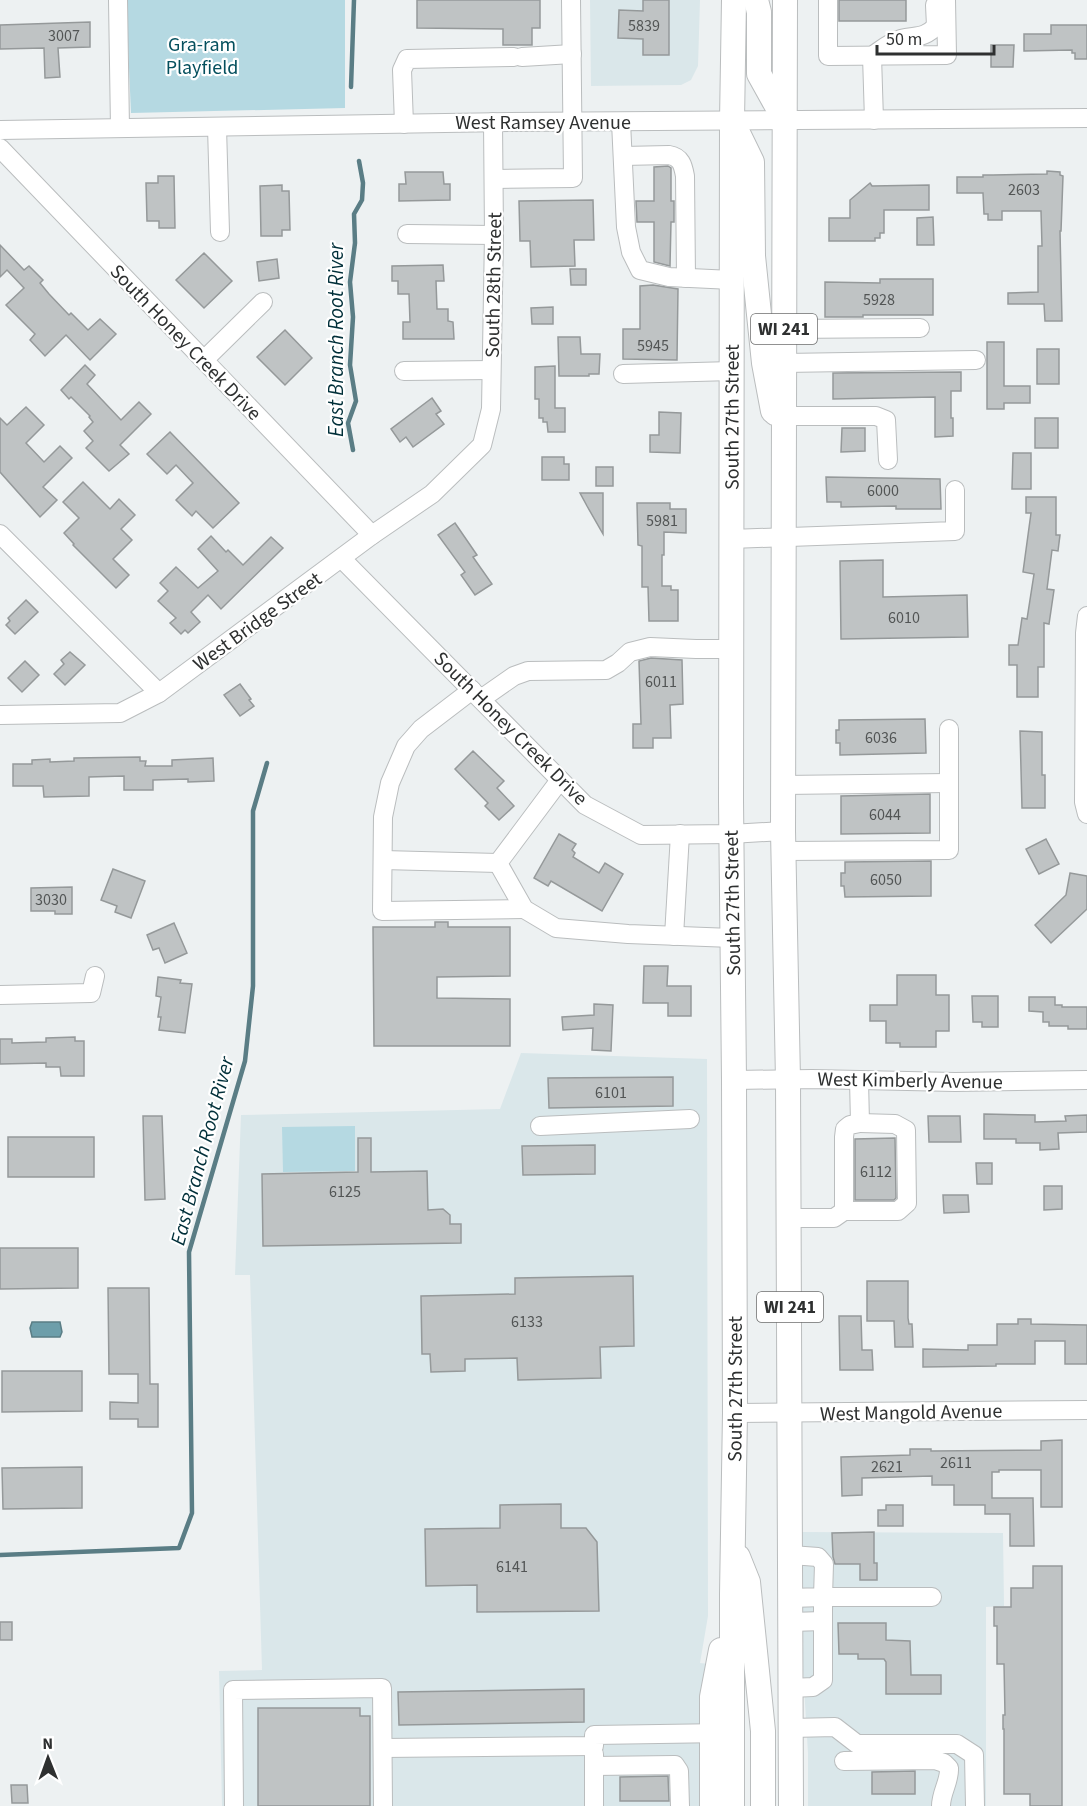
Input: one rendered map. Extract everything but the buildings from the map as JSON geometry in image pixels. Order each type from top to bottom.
[{"type":"main road","name":"South 27th Street","points":[[722,1733],[712,1697],[732,1594],[735,1413],[731,834],[734,0]]},
{"type":"main road","points":[[756,0],[759,12],[759,74],[785,121]]},
{"type":"main road","name":"WI 241","points":[[785,0],[784,363],[779,416],[784,470],[783,841],[788,1080],[791,1806]]},
{"type":"main road","points":[[732,121],[752,162],[753,256],[764,363],[779,416]]},
{"type":"main road","points":[[733,1543],[748,1582],[763,1731],[763,1806]]},
{"type":"main road","points":[[712,1806],[722,1733]]},
{"type":"main road","points":[[722,1733],[732,1806]]},
{"type":"street","points":[[118,0],[120,128]]},
{"type":"street","points":[[494,179],[573,178],[571,0]]},
{"type":"street","points":[[828,0],[828,56],[947,55],[946,0]]},
{"type":"street","points":[[872,56],[900,39],[929,33],[936,26],[935,0]]},
{"type":"street","points":[[404,124],[402,70],[407,59],[572,54]]},
{"type":"street","points":[[872,56],[874,120]]},
{"type":"street","name":"West Ramsey Avenue","points":[[0,130],[493,122],[1087,118]]},
{"type":"street","name":"South 28th Street","points":[[482,446],[491,409],[493,122]]},
{"type":"street","points":[[621,122],[626,227],[631,252],[640,270],[669,277],[732,280]]},
{"type":"street","points":[[217,127],[220,232]]},
{"type":"street","name":"South Honey Creek Drive","points":[[0,148],[372,536]]},
{"type":"street","points":[[623,156],[669,155],[675,156],[682,162],[685,176],[686,278]]},
{"type":"street","points":[[407,234],[494,236]]},
{"type":"street","points":[[204,360],[263,302]]},
{"type":"street","points":[[784,329],[920,328]]},
{"type":"street","points":[[784,363],[976,360]]},
{"type":"street","points":[[404,371],[491,370]]},
{"type":"street","points":[[622,374],[732,371]]},
{"type":"street","points":[[779,416],[876,416],[886,420],[888,460]]},
{"type":"street","name":"West Bridge Street","points":[[0,715],[120,712],[159,693],[432,494],[482,446]]},
{"type":"street","points":[[731,539],[955,531],[955,490]]},
{"type":"street","points":[[0,534],[159,693]]},
{"type":"street","name":"South Honey Creek Drive","points":[[342,559],[585,805],[641,835],[731,834],[783,841],[949,850],[948,783]]},
{"type":"street","points":[[1087,616],[1084,633],[1084,802],[1087,814]]},
{"type":"street","points":[[524,909],[382,911],[383,817],[390,783],[406,746],[421,729],[476,695],[528,671],[606,670],[630,652],[650,647],[696,650],[731,649]]},
{"type":"street","points":[[783,785],[948,783],[949,729]]},
{"type":"street","points":[[498,863],[560,780]]},
{"type":"street","points":[[674,936],[680,834]]},
{"type":"street","points":[[383,860],[498,863]]},
{"type":"street","points":[[498,863],[524,909],[556,928],[628,934],[732,938]]},
{"type":"street","points":[[0,995],[91,993],[95,976]]},
{"type":"street","name":"West Kimberly Avenue","points":[[734,1080],[955,1082],[1087,1080]]},
{"type":"street","points":[[859,1080],[860,1123]]},
{"type":"street","points":[[540,1126],[690,1119]]},
{"type":"street","points":[[789,1218],[834,1218],[844,1211],[898,1211],[907,1203],[906,1130],[895,1124],[860,1123],[850,1125],[845,1129],[844,1211]]},
{"type":"street","name":"West Mangold Avenue","points":[[735,1413],[1087,1410]]},
{"type":"street","points":[[791,1555],[818,1557],[824,1564],[823,1680],[813,1687],[791,1688]]},
{"type":"street","points":[[791,1598],[932,1597]]},
{"type":"street","points":[[791,1622],[823,1622]]},
{"type":"street","points":[[234,1806],[233,1690],[382,1688],[384,1806]]},
{"type":"street","points":[[791,1728],[835,1727],[857,1744],[957,1744],[974,1755],[975,1806]]},
{"type":"street","points":[[594,1806],[594,1735],[722,1733]]},
{"type":"street","points":[[383,1748],[594,1746]]},
{"type":"street","points":[[844,1761],[935,1760],[944,1763],[949,1768],[950,1776],[940,1797],[940,1806]]},
{"type":"street","points":[[594,1766],[675,1765],[679,1771],[680,1806]]},
{"type":"shaded area","points":[[590,0],[700,0],[698,66],[691,80],[681,85],[591,86]]},
{"type":"shaded area","points":[[521,1053],[707,1059],[708,1616],[700,1663],[709,1664],[707,1806],[222,1806],[219,1671],[262,1670],[250,1275],[235,1275],[241,1115],[500,1109]]},
{"type":"shaded area","points":[[32,1322],[60,1322],[62,1332],[60,1337],[32,1337],[30,1328]]},
{"type":"shaded area","points":[[801,1532],[1003,1533],[1004,1606],[986,1607],[986,1806],[808,1806],[808,1753],[802,1653]]},
{"type":"green space","name":"Gra-ram Playfield","points":[[126,0],[345,0],[345,108],[131,113]]},
{"type":"green space","points":[[355,1126],[355,1171],[283,1172],[282,1127]]},
{"type":"waterway","name":"East Branch Root River","points":[[351,87],[354,0]]},
{"type":"waterway","name":"East Branch Root River","points":[[353,450],[348,423],[356,401],[350,365],[353,317],[350,282],[355,243],[354,214],[362,200],[363,183],[359,161]]},
{"type":"waterway","name":"East Branch Root River","points":[[0,1555],[179,1548],[192,1513],[189,1252],[245,1061],[253,986],[253,811],[267,763]]}]
